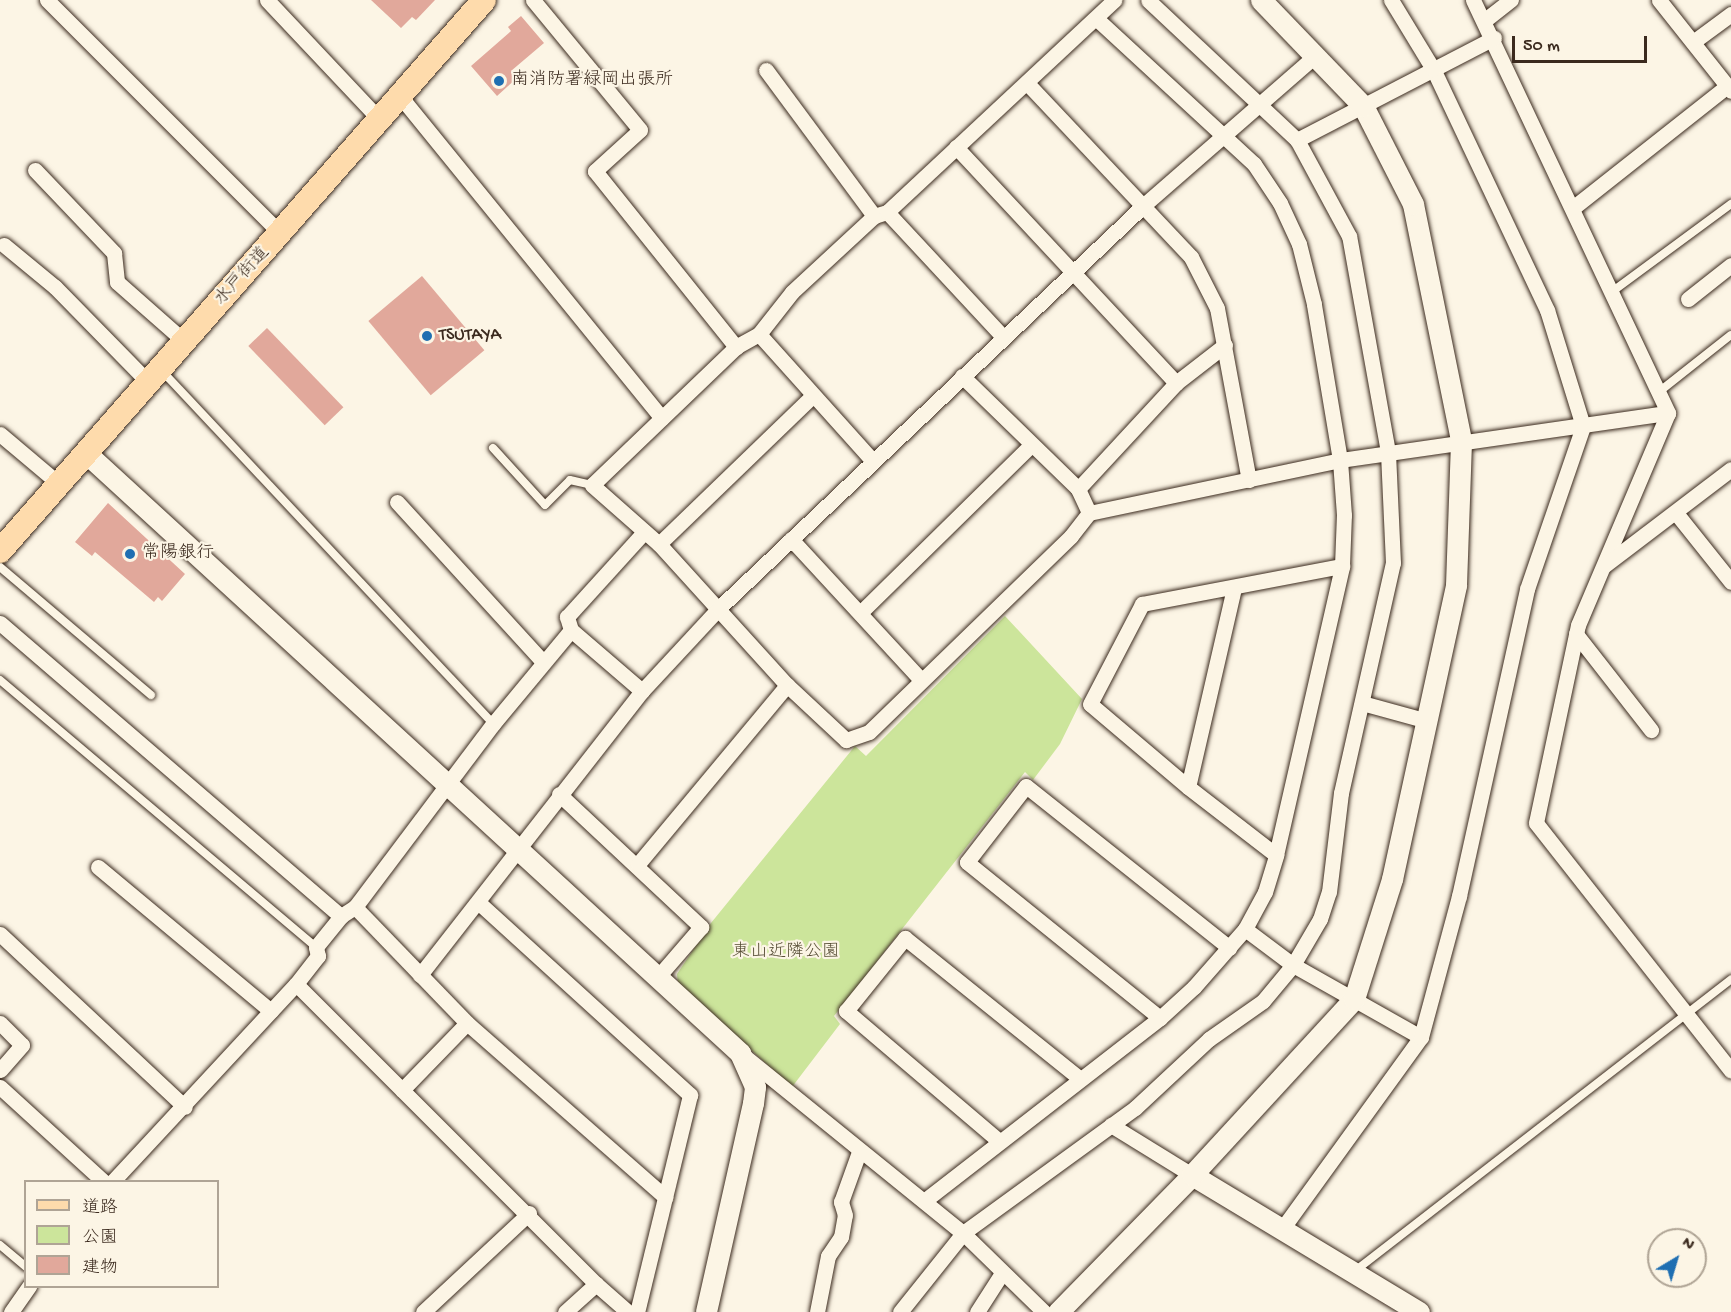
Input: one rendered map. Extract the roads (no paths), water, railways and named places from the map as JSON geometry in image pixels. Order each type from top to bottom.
[{"type":"main road","name":"水戸街道","points":[[0,551],[281,234],[484,0]]},
{"type":"street","points":[[47,0],[281,234]]},
{"type":"street","points":[[267,0],[380,120]]},
{"type":"street","points":[[533,0],[640,130],[595,171],[736,347]]},
{"type":"street","points":[[1114,0],[1027,83],[792,292],[759,334],[736,347],[592,485],[659,544],[787,685],[846,740],[868,732],[1071,536],[1089,513],[1341,460],[1461,440],[1668,413]]},
{"type":"street","points":[[900,1312],[963,1233],[1111,1125],[1209,1039],[1263,1000],[1293,965],[1320,919],[1329,892],[1341,793],[1393,563],[1388,452],[1349,236],[1297,140],[1262,103],[1148,0]]},
{"type":"street","points":[[1058,1312],[1191,1176],[1354,999],[1392,879],[1456,585],[1461,440],[1413,204],[1363,106],[1261,0]]},
{"type":"street","points":[[1282,1229],[1421,1037],[1459,896],[1527,589],[1577,452],[1582,426],[1546,310],[1433,69],[1392,0]]},
{"type":"street","points":[[1473,0],[1494,38],[1574,207],[1660,391],[1668,413],[1576,634],[1536,823],[1731,1071]]},
{"type":"street","points":[[1485,20],[1511,0]]},
{"type":"street","points":[[1574,207],[1729,88],[1659,0]]},
{"type":"street","points":[[1693,42],[1731,14]]},
{"type":"street","points":[[924,1202],[1079,1078],[1160,1018],[1230,948],[1245,928],[1265,892],[1276,855],[1342,566],[1344,515],[1341,460],[1314,304],[1299,244],[1280,203],[1254,164],[1096,18]]},
{"type":"street","points":[[1297,140],[1494,38]]},
{"type":"street","points":[[420,975],[559,794],[642,691],[719,608],[1073,270],[1315,56]]},
{"type":"street","points":[[766,70],[880,214],[1003,337]]},
{"type":"street","points":[[1027,83],[1191,257],[1217,308],[1249,480]]},
{"type":"street","points":[[400,96],[662,418]]},
{"type":"street","points":[[956,147],[1176,383]]},
{"type":"street","points":[[35,170],[114,253],[117,282],[185,342]]},
{"type":"street","points":[[4,245],[155,376]]},
{"type":"street","points":[[1688,299],[1731,265]]},
{"type":"street","points":[[759,334],[812,396],[872,460]]},
{"type":"street","points":[[1078,489],[1176,383],[1225,345]]},
{"type":"street","points":[[962,376],[1031,446],[1078,489],[1089,513]]},
{"type":"street","points":[[659,544],[812,396]]},
{"type":"street","points":[[0,434],[58,483]]},
{"type":"street","points":[[860,613],[1031,446]]},
{"type":"street","points":[[86,453],[449,785],[516,850],[740,1053],[859,1152],[963,1233],[1044,1312]]},
{"type":"street","points":[[1605,565],[1731,469]]},
{"type":"street","points":[[397,502],[543,662]]},
{"type":"street","points":[[1676,513],[1731,582]]},
{"type":"street","points":[[642,691],[572,630],[567,617],[644,532]]},
{"type":"street","points":[[791,539],[920,680]]},
{"type":"street","points":[[1276,855],[1188,787],[1090,704],[1142,604],[1342,566]]},
{"type":"street","points":[[1188,787],[1234,588]]},
{"type":"street","points":[[0,623],[341,916]]},
{"type":"street","points":[[114,1180],[185,1107],[296,984],[318,956],[316,947],[341,916],[355,907],[493,724],[572,630]]},
{"type":"street","points":[[1576,634],[1651,730]]},
{"type":"street","points":[[638,864],[787,685]]},
{"type":"street","points":[[1362,703],[1428,721]]},
{"type":"street","points":[[1160,1018],[967,862],[1026,786],[1230,948]]},
{"type":"street","points":[[559,794],[638,864],[701,927],[657,978]]},
{"type":"street","points":[[98,867],[272,1011]]},
{"type":"street","points":[[478,902],[690,1095],[637,1312]]},
{"type":"street","points":[[355,907],[467,1023],[665,1197]]},
{"type":"street","points":[[1245,928],[1293,965],[1421,1037]]},
{"type":"street","points":[[0,934],[185,1107]]},
{"type":"street","points":[[999,1141],[846,1011],[905,938],[1079,1078]]},
{"type":"street","points":[[296,984],[528,1213],[596,1284],[628,1312]]},
{"type":"street","points":[[0,1023],[22,1044],[0,1070]]},
{"type":"street","points":[[402,1090],[467,1023]]},
{"type":"street","points":[[706,1312],[753,1103],[755,1087],[740,1053]]},
{"type":"street","points":[[0,1087],[102,1180]]},
{"type":"street","points":[[1111,1125],[1191,1176],[1419,1312]]},
{"type":"street","points":[[817,1312],[828,1256],[840,1237],[845,1215],[841,1202],[859,1152]]},
{"type":"street","points":[[423,1312],[528,1213]]},
{"type":"street","points":[[977,1312],[1002,1273]]},
{"type":"street","points":[[564,1312],[596,1284]]},
{"type":"street","points":[[11,1312],[28,1288]]},
{"type":"lane","points":[[1613,291],[1731,204]]},
{"type":"lane","points":[[1660,391],[1731,335]]},
{"type":"lane","points":[[155,376],[493,724]]},
{"type":"lane","points":[[493,448],[545,505],[570,480],[592,485]]},
{"type":"lane","points":[[0,567],[151,695]]},
{"type":"lane","points":[[0,680],[316,947]]},
{"type":"lane","points":[[1354,1272],[1731,979]]},
{"type":"lane","points":[[0,1245],[24,1265]]},
{"type":"place","name":"南消防署緑岡出張所","points":[[499,81]]},
{"type":"place","name":"TSUTAYA","points":[[427,336]]},
{"type":"place","name":"常陽銀行","points":[[130,554]]},
{"type":"park label","name":"東山近隣公園","points":[[786,953]]}]
